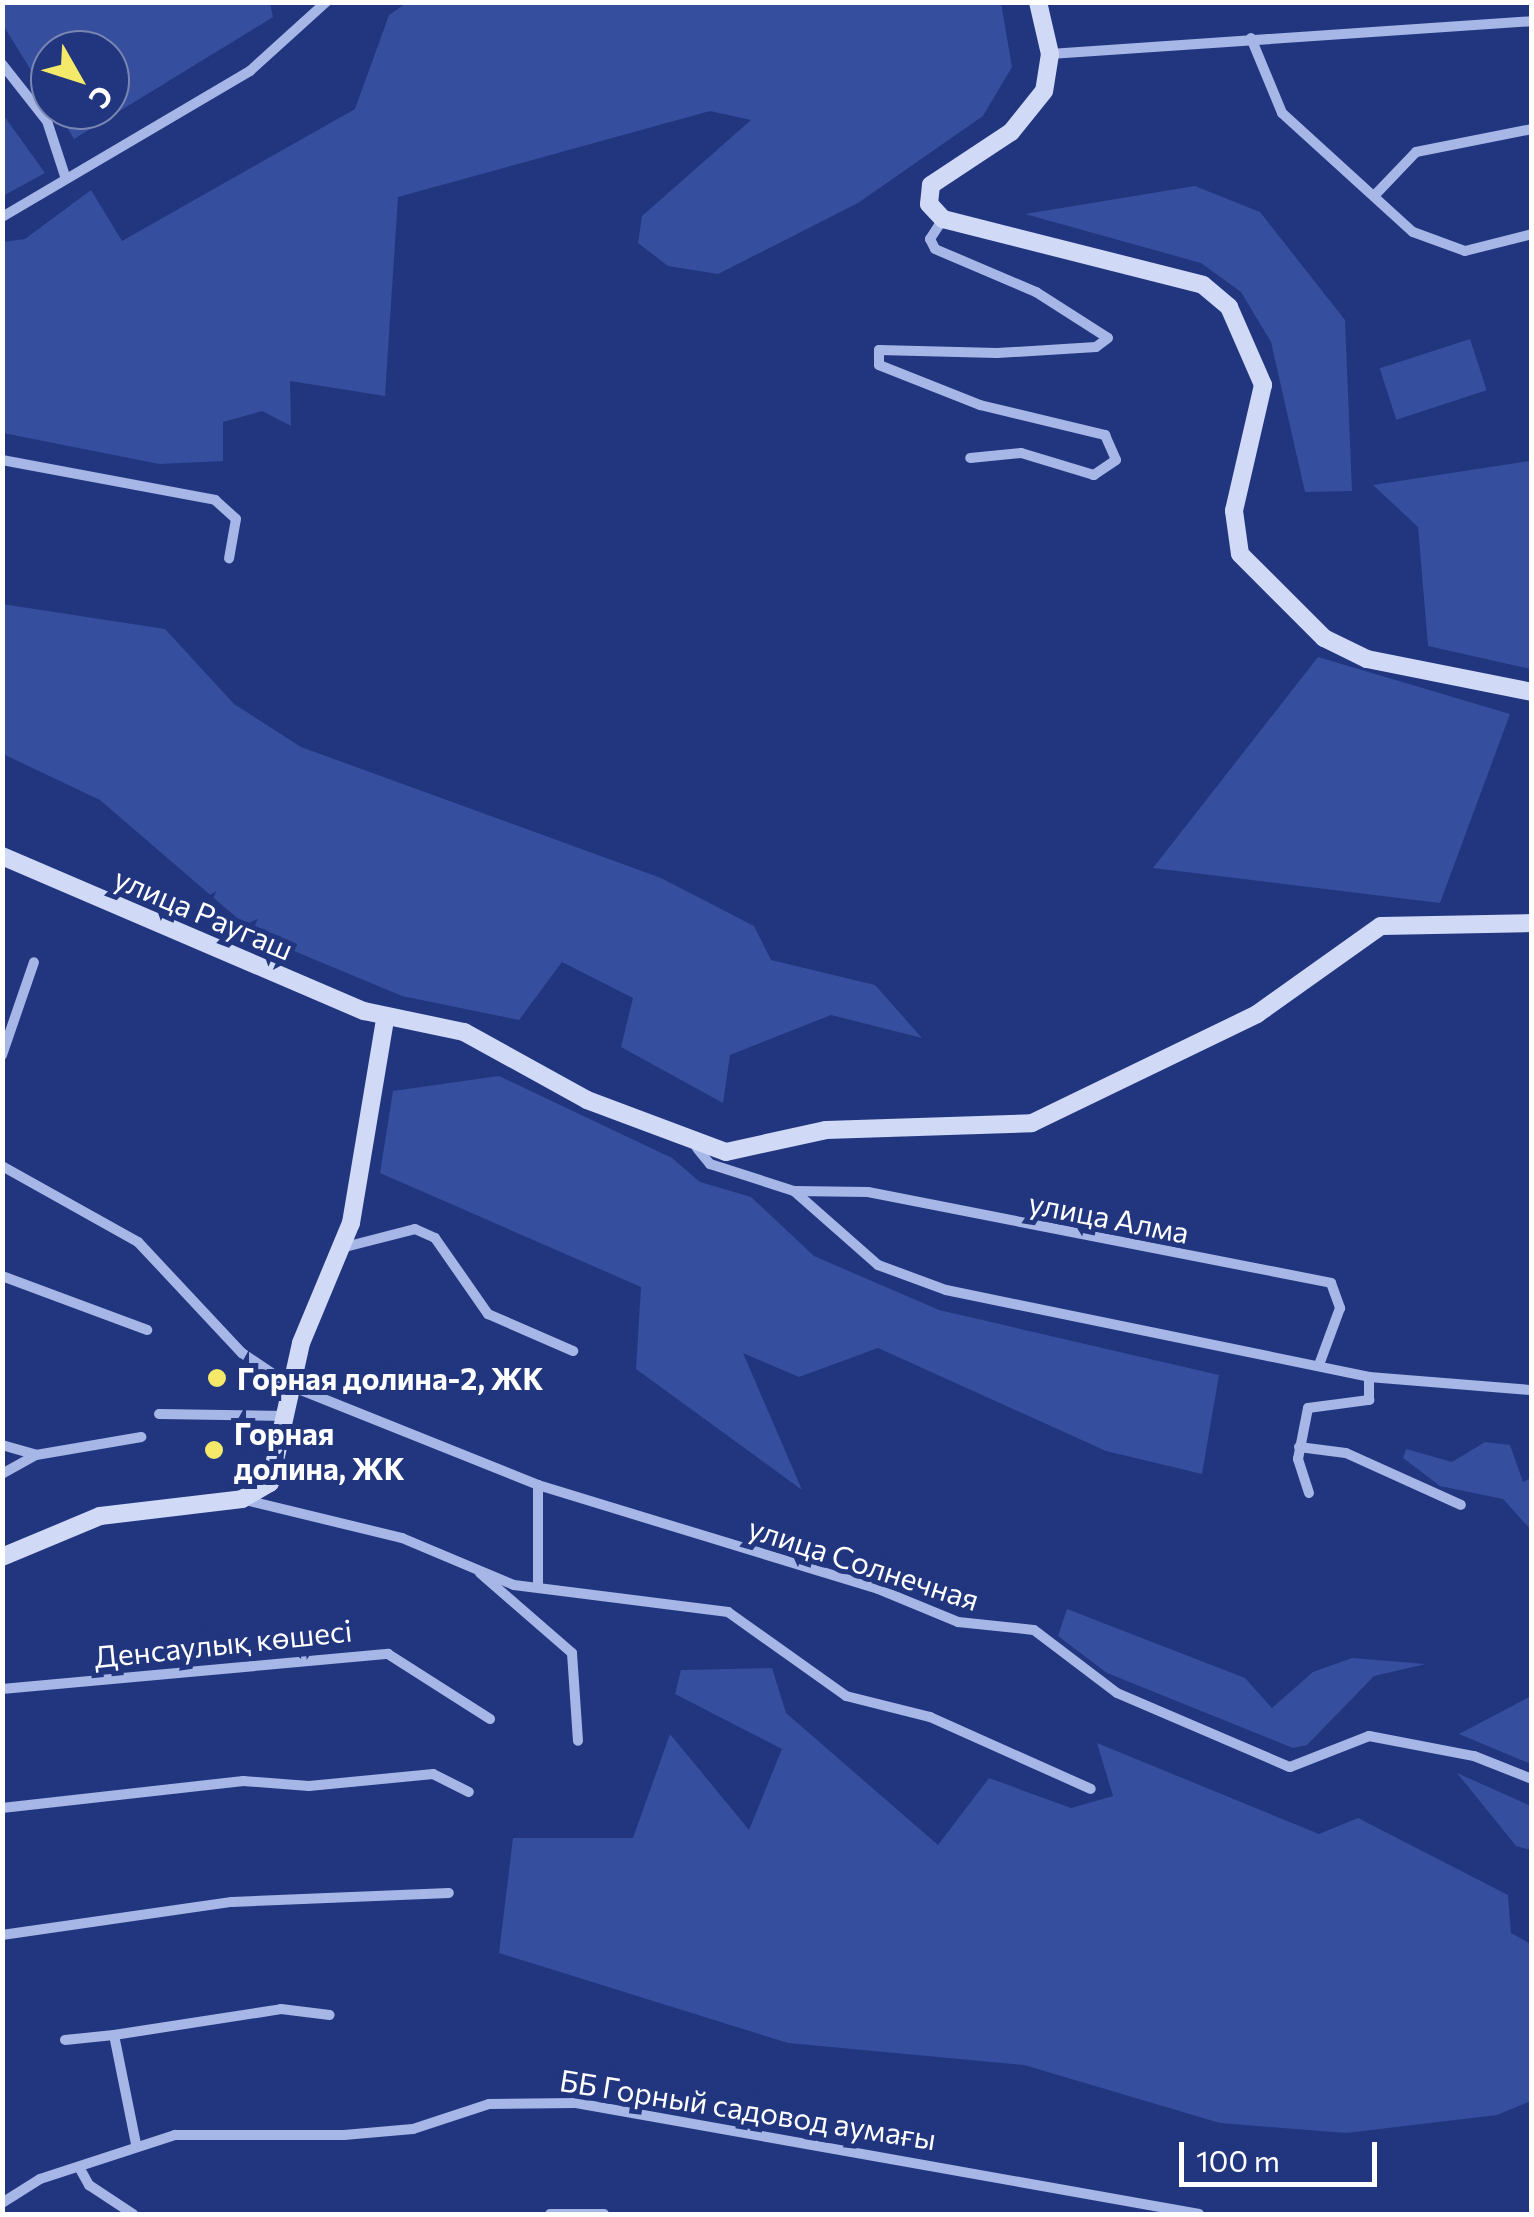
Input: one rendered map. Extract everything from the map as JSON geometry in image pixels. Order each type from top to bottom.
[{"type":"street","points":[[2,217],[65,176],[250,71],[326,2]]},
{"type":"street","points":[[1038,2],[1050,54],[1044,91],[1011,132],[931,185],[929,204],[943,219],[1203,286],[1228,307],[1264,385],[1234,511],[1240,554],[1324,638],[1366,659],[1532,692]]},
{"type":"street","points":[[1050,54],[1532,21]]},
{"type":"street","points":[[1251,38],[1282,113],[1435,248],[1465,251],[1532,234]]},
{"type":"street","points":[[2,64],[48,121],[65,176]]},
{"type":"street","points":[[1374,196],[1416,152],[1532,129]]},
{"type":"street","points":[[943,219],[930,239],[935,249],[1036,292],[1108,338],[1096,347],[997,353],[880,350],[879,365],[980,405],[1104,435],[1116,460],[1094,476],[1021,453],[970,458]]},
{"type":"street","points":[[2,460],[216,500],[236,520],[230,558]]},
{"type":"street","name":"улица Раугаш","points":[[2,856],[385,1019],[464,1032],[697,1148]]},
{"type":"street","points":[[697,1148],[726,1152],[826,1130],[1032,1123],[1257,1014],[1381,926],[1532,924]]},
{"type":"street","points":[[2,1055],[34,962]]},
{"type":"street","points":[[242,1500],[270,1484],[291,1386],[344,1247],[385,1019]]},
{"type":"street","points":[[697,1148],[710,1164],[794,1190],[878,1265],[946,1290],[1172,1341],[1320,1362],[1369,1377],[1532,1390]]},
{"type":"street","name":"улица Солнечная","points":[[2,1166],[138,1242],[242,1353],[291,1386],[538,1485],[878,1589],[958,1622],[1034,1630],[1117,1694],[1290,1768],[1369,1736],[1474,1756],[1532,1779]]},
{"type":"street","name":"улица Алма","points":[[794,1190],[868,1192],[1331,1283],[1340,1308],[1320,1362]]},
{"type":"street","points":[[344,1247],[415,1229],[436,1238],[488,1314],[574,1351]]},
{"type":"street","points":[[2,1276],[147,1330]]},
{"type":"street","points":[[1309,1492],[1299,1448],[1308,1408],[1369,1400],[1369,1377]]},
{"type":"street","points":[[159,1414],[287,1416]]},
{"type":"street","points":[[2,1474],[36,1455],[141,1437]]},
{"type":"street","points":[[2,1445],[36,1455]]},
{"type":"street","points":[[1299,1448],[1366,1460],[1460,1505]]},
{"type":"street","points":[[538,1485],[538,1586]]},
{"type":"street","points":[[2,1557],[100,1516],[242,1500],[402,1538],[476,1569],[538,1586],[728,1612],[846,1696],[930,1716],[1091,1790]]},
{"type":"street","points":[[476,1569],[572,1653],[578,1740]]},
{"type":"street","name":"Денсаулық көшесі","points":[[2,1689],[388,1654],[490,1719]]},
{"type":"street","points":[[2,1808],[243,1781],[309,1786],[433,1774],[469,1792]]},
{"type":"street","points":[[2,1935],[232,1902],[449,1893]]},
{"type":"street","points":[[65,2040],[281,2009],[330,2015]]},
{"type":"street","points":[[114,2035],[136,2144]]},
{"type":"street","name":"ББ Горный садовод аумағы","points":[[2,2202],[136,2144],[413,2129],[489,2104],[576,2102],[1199,2214]]},
{"type":"street","points":[[80,2167],[89,2185],[133,2214]]},
{"type":"street","points":[[550,2214],[604,2214]]},
{"type":"shaded area","points":[[3,2],[270,3],[273,17],[130,105],[130,30],[30,30],[30,69],[3,25]]},
{"type":"shaded area","points":[[408,2],[1001,3],[1012,67],[983,116],[858,203],[718,274],[668,266],[638,243],[642,216],[751,120],[710,111],[398,197],[385,396],[290,381],[291,426],[262,411],[223,422],[223,461],[159,464],[3,433],[3,242],[25,239],[91,190],[122,241],[355,109],[389,15]]},
{"type":"shaded area","points":[[2,113],[45,173],[3,196],[2,196]]},
{"type":"shaded area","points":[[68,130],[89,130],[74,139]]},
{"type":"shaded area","points":[[1195,186],[1260,212],[1345,320],[1352,491],[1305,492],[1271,342],[1241,292],[1201,263],[1025,214]]},
{"type":"shaded area","points":[[1470,339],[1487,390],[1396,420],[1380,368]]},
{"type":"shaded area","points":[[1529,461],[1531,669],[1428,646],[1418,527],[1373,485]]},
{"type":"shaded area","points":[[2,604],[165,629],[234,704],[301,747],[661,878],[754,926],[771,960],[875,985],[922,1038],[831,1015],[730,1055],[723,1103],[621,1047],[633,998],[562,962],[519,1020],[402,996],[258,936],[100,800],[3,754]]},
{"type":"shaded area","points":[[1318,657],[1510,714],[1440,903],[1153,868]]},
{"type":"shaded area","points":[[499,1076],[672,1158],[700,1182],[751,1197],[814,1256],[939,1310],[1219,1375],[1202,1474],[1106,1451],[878,1348],[799,1377],[743,1353],[802,1490],[636,1369],[641,1287],[380,1173],[393,1091]]},
{"type":"shaded area","points":[[1485,1442],[1510,1445],[1523,1482],[1531,1478],[1531,1530],[1503,1499],[1440,1486],[1403,1458],[1406,1449],[1452,1462]]},
{"type":"shaded area","points":[[1067,1609],[1245,1678],[1272,1708],[1313,1672],[1352,1658],[1426,1664],[1374,1676],[1307,1745],[1293,1748],[1107,1673],[1058,1636]]},
{"type":"shaded area","points":[[772,1668],[786,1713],[938,1845],[989,1778],[1071,1808],[1113,1796],[1097,1743],[1319,1834],[1358,1818],[1508,1895],[1511,1933],[1531,1944],[1531,2101],[1497,2115],[1346,2133],[1220,2123],[1024,2065],[788,2043],[499,1953],[513,1838],[633,1838],[670,1734],[749,1830],[782,1749],[675,1694],[681,1670]]},
{"type":"shaded area","points":[[1531,1696],[1531,1764],[1459,1734]]},
{"type":"shaded area","points":[[1457,1773],[1531,1806],[1531,1850],[1516,1846]]},
{"type":"place","name":"Горная долина-2, ЖК","points":[[217,1378]]},
{"type":"place","name":"Горная долина, ЖК","points":[[214,1450]]}]
